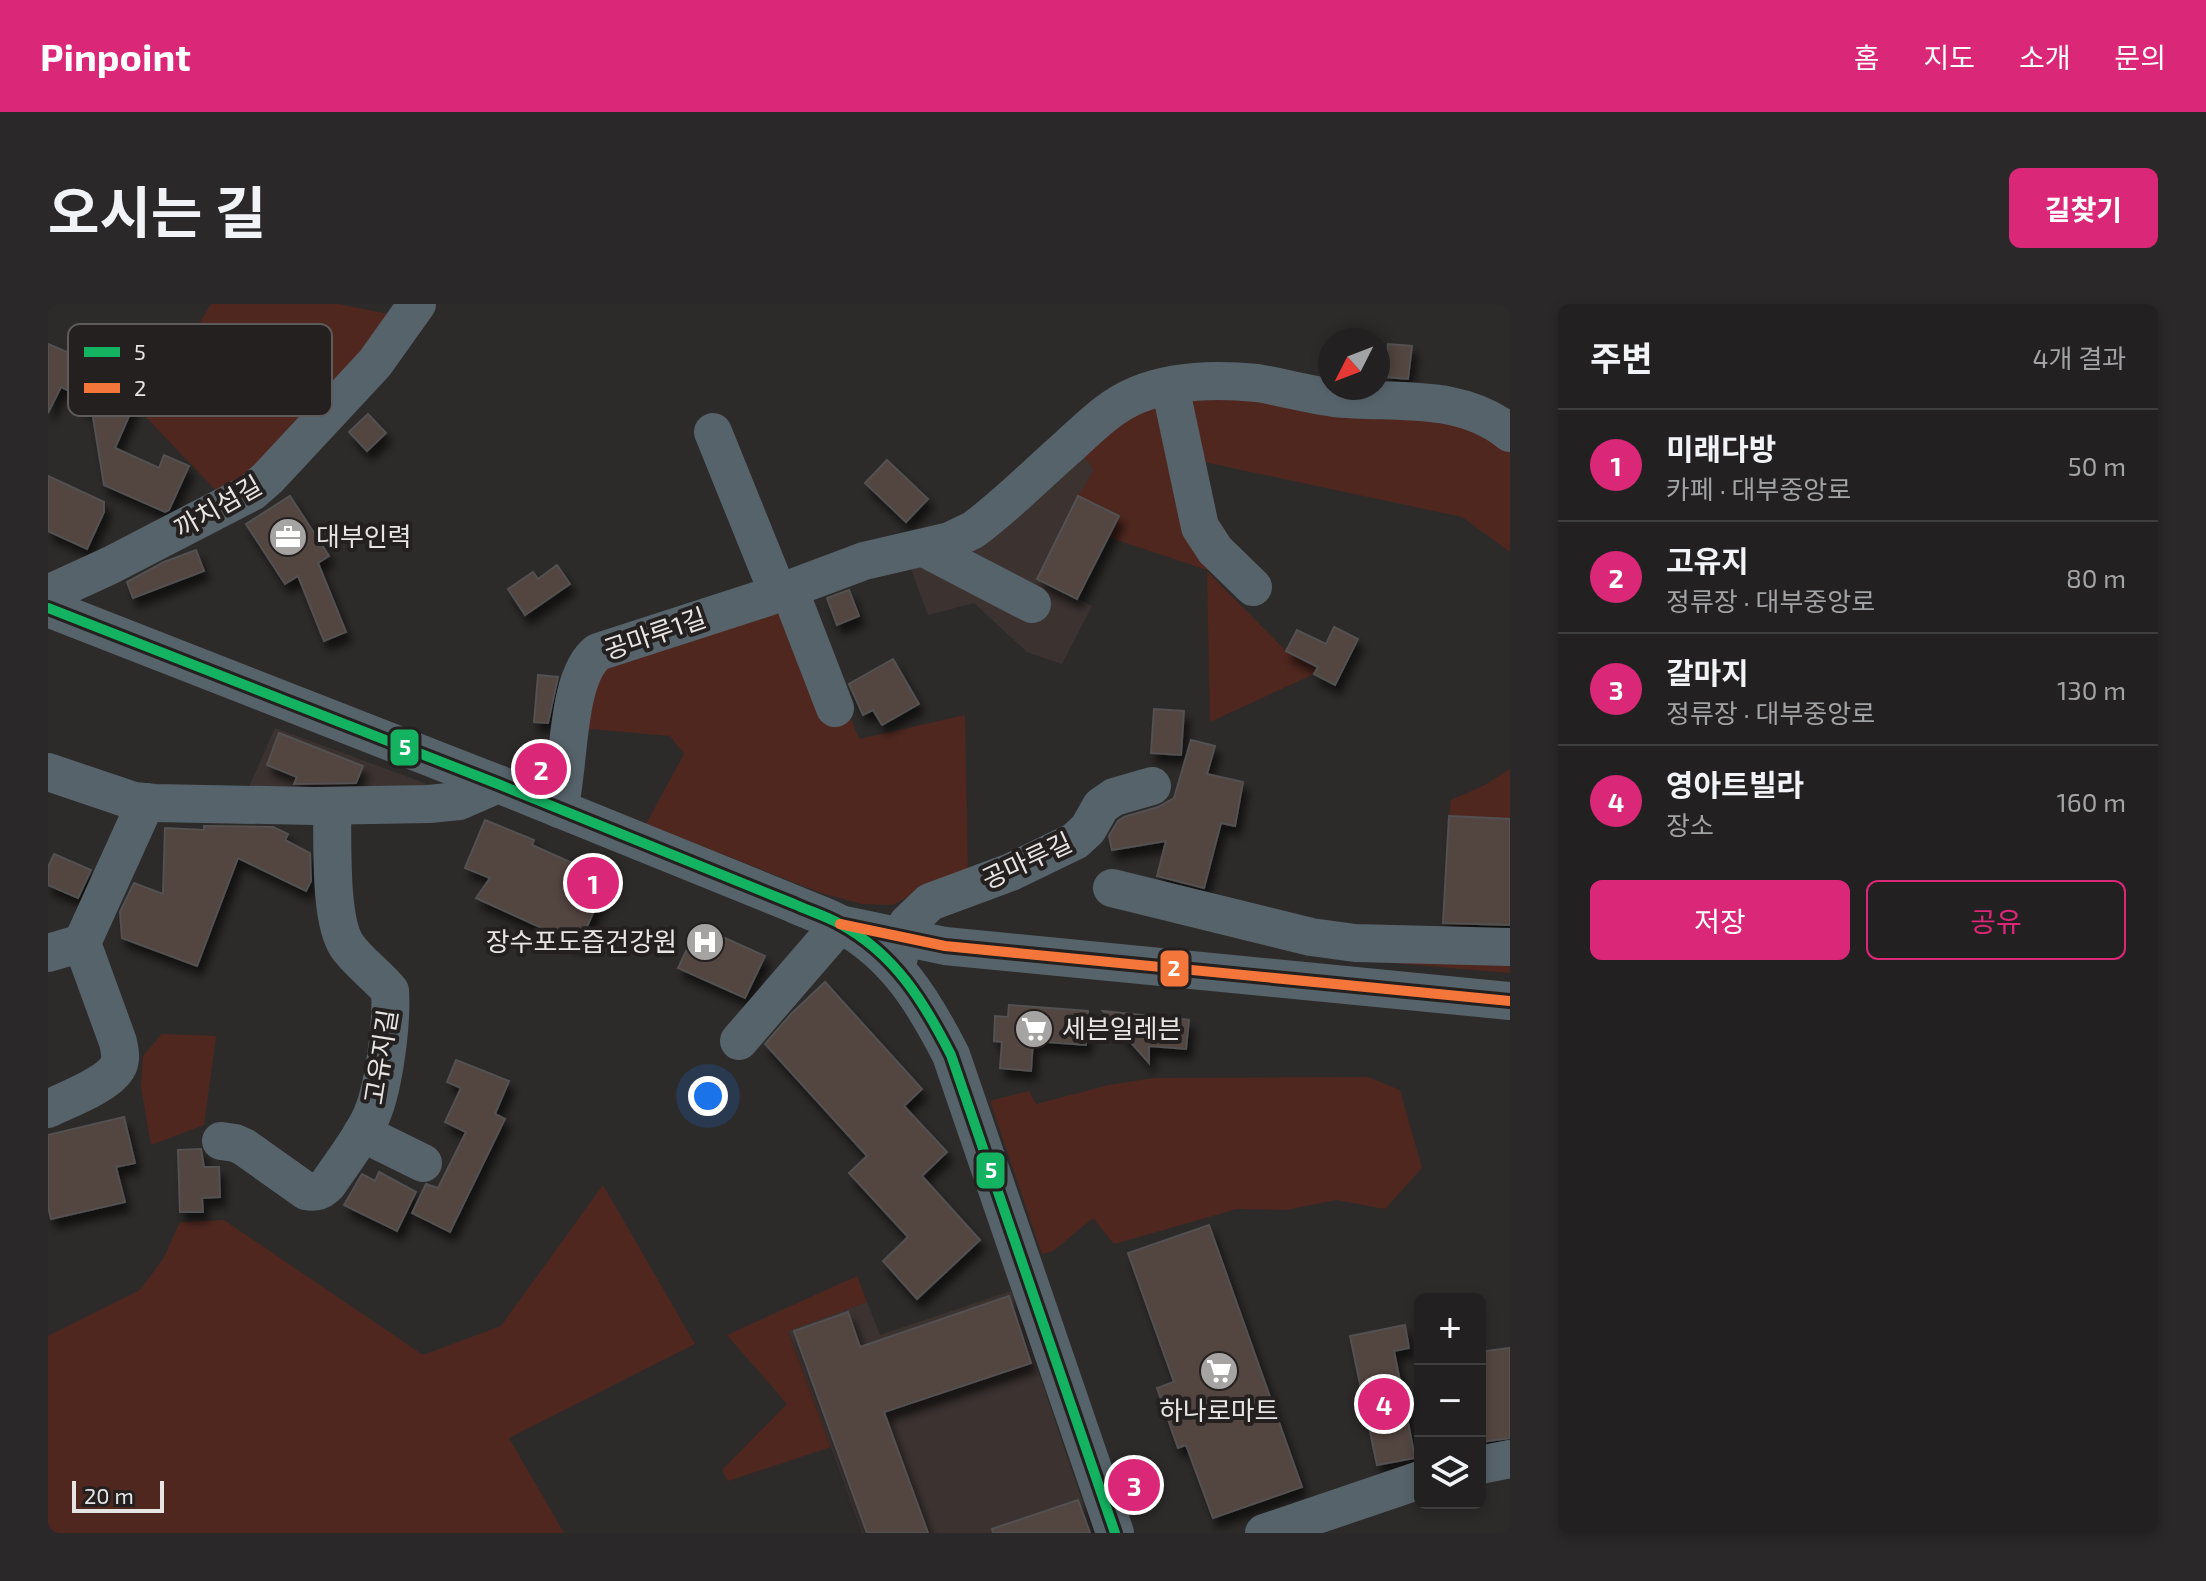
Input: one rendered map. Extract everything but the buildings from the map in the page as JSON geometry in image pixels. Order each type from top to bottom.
[{"type":"street","name":"까치섬길","points":[[332,409],[375,363],[417,304]]},
{"type":"street","name":"공마루1길","points":[[559,809],[577,688],[589,659],[607,648],[783,591],[864,561],[950,541],[973,530],[1117,405],[1136,395],[1170,386],[1220,381],[1245,383],[1335,398],[1447,404],[1487,418],[1510,433]]},
{"type":"street","points":[[1170,386],[1200,527],[1215,550],[1253,587]]},
{"type":"street","name":"까치섬길","points":[[48,594],[252,492],[326,416]]},
{"type":"street","points":[[713,432],[835,708]]},
{"type":"street","points":[[924,548],[1032,604]]},
{"type":"street","points":[[48,608],[498,784],[840,924],[945,946],[1510,1001]]},
{"type":"street","points":[[48,772],[124,798],[146,802],[332,806],[459,801],[498,784]]},
{"type":"street","name":"공마루길","points":[[900,937],[919,910],[930,902],[1011,872],[1075,841],[1088,829],[1101,806],[1114,797],[1152,786]]},
{"type":"street","points":[[48,1109],[106,1080],[117,1069],[121,1058],[118,1042],[65,948],[146,802]]},
{"type":"street","name":"고유지길","points":[[221,1141],[244,1147],[306,1191],[321,1191],[362,1133],[376,1105],[381,1087],[390,991],[349,949],[341,936],[335,892],[332,806]]},
{"type":"street","points":[[1112,888],[1311,937],[1355,943],[1510,947]]},
{"type":"street","points":[[840,924],[876,949],[911,985]]},
{"type":"street","points":[[739,1041],[840,924]]},
{"type":"street","points":[[900,937],[897,951],[901,967],[951,1055],[1115,1533]]},
{"type":"street","points":[[1305,981],[1311,937]]},
{"type":"street","points":[[911,985],[917,965],[925,956],[945,946]]},
{"type":"street","name":"고유지길","points":[[362,1133],[423,1163]]},
{"type":"street","points":[[1486,1464],[1510,1459]]},
{"type":"street","points":[[1264,1533],[1414,1482]]},
{"type":"shaded area","points":[[211,304],[338,304],[398,316],[332,385],[332,324],[199,324]]},
{"type":"shaded area","points":[[1186,389],[1423,407],[1510,441],[1510,552],[1462,517],[1195,460]]},
{"type":"shaded area","points":[[1160,401],[1213,563],[1207,571],[1108,537],[1119,516],[1078,496],[1094,470],[1078,448]]},
{"type":"shaded area","points":[[145,416],[302,416],[223,498]]},
{"type":"shaded area","points":[[1078,448],[1119,516],[1078,598],[1092,606],[1062,664],[1027,652],[974,603],[928,615],[911,569]]},
{"type":"shaded area","points":[[1207,571],[1286,651],[1318,667],[1314,674],[1210,722]]},
{"type":"shaded area","points":[[780,603],[847,709],[859,739],[965,715],[968,876],[924,889],[892,905],[862,904],[821,893],[646,824],[684,754],[670,736],[578,728],[591,669]]},
{"type":"shaded area","points":[[275,728],[449,792],[244,798]]},
{"type":"shaded area","points":[[1510,769],[1510,819],[1449,816],[1451,800],[1483,786]]},
{"type":"shaded area","points":[[1510,955],[1510,973],[1321,957]]},
{"type":"shaded area","points":[[162,1034],[216,1036],[204,1125],[151,1145],[141,1087],[143,1056]]},
{"type":"shaded area","points":[[1368,1077],[1400,1090],[1422,1168],[1385,1209],[1336,1200],[1286,1210],[1237,1209],[1114,1244],[1093,1218],[1053,1251],[1042,1254],[990,1101],[1029,1091],[1036,1104],[1109,1085],[1154,1078]]},
{"type":"shaded area","points":[[603,1185],[695,1344],[509,1438],[564,1533],[48,1533],[48,1336],[140,1290],[163,1259],[180,1222],[224,1220],[423,1355],[501,1326]]},
{"type":"shaded area","points":[[857,1276],[867,1302],[788,1331],[831,1447],[728,1481],[722,1470],[787,1404],[727,1335]]},
{"type":"shaded area","points":[[1011,1291],[1093,1533],[862,1533],[788,1330],[867,1302],[880,1335]]},
{"type":"transit line","name":"5","points":[[48,608],[498,784],[823,916],[877,950],[919,998],[951,1055],[1115,1533]]},
{"type":"transit line","name":"2","points":[[840,924],[945,946],[1510,1001]]},
{"type":"place","name":"대부인력","points":[[288,537]]},
{"type":"place","name":"고유지","points":[[541,769]]},
{"type":"place","name":"미래다방","points":[[593,883]]},
{"type":"place","name":"장수포도즙건강원","points":[[705,942]]},
{"type":"place","name":"세븐일레븐","points":[[1034,1029]]},
{"type":"place","name":"하나로마트","points":[[1219,1371]]},
{"type":"place","name":"영아트빌라","points":[[1384,1404]]},
{"type":"place","name":"갈마지","points":[[1134,1485]]}]
